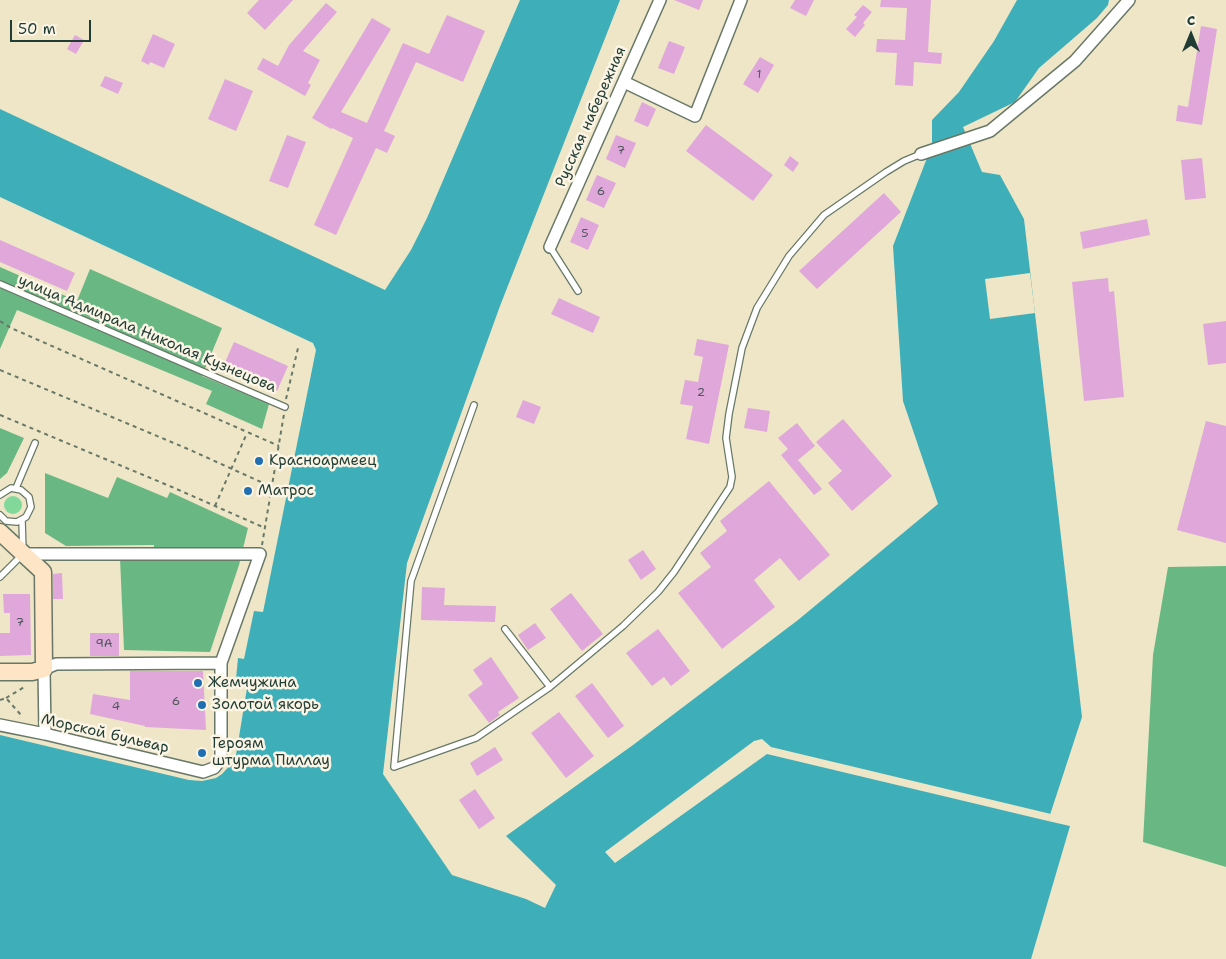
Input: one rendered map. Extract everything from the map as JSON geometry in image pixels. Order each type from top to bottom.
[{"type":"street","name":"Русская набережная","points":[[550,247],[660,0]]},
{"type":"street","points":[[624,82],[695,116],[741,0]]},
{"type":"street","points":[[921,154],[990,131],[1074,61],[1129,0]]},
{"type":"street","points":[[0,532],[43,572],[45,734]]},
{"type":"street","points":[[0,672],[32,672],[56,664],[221,663],[260,554],[23,554]]},
{"type":"street","name":"Морской бульвар","points":[[0,725],[203,772],[214,768],[221,759],[221,663]]},
{"type":"lane","points":[[474,405],[411,581],[394,767],[476,738],[550,687],[622,626],[658,592],[674,572],[730,487],[732,477],[726,438],[729,414],[742,348],[757,308],[789,256],[824,215],[886,172],[904,161],[921,154]]},
{"type":"lane","points":[[550,247],[578,291]]},
{"type":"lane","name":"улица Адмирала Николая Кузнецова","points":[[0,284],[284,407]]},
{"type":"lane","points":[[16,488],[35,442]]},
{"type":"lane","points":[[0,495],[6,490],[16,488],[26,493],[34,502],[29,513],[22,520],[11,522],[0,515]]},
{"type":"lane","points":[[0,577],[23,554],[22,520]]},
{"type":"lane","points":[[504,629],[550,687]]},
{"type":"path","points":[[0,321],[11,328],[279,446]]},
{"type":"path","points":[[260,554],[284,407],[298,348]]},
{"type":"path","points":[[0,370],[272,487]]},
{"type":"path","points":[[0,416],[265,528]]},
{"type":"path","points":[[215,506],[248,432]]},
{"type":"path","points":[[0,700],[6,698],[21,715],[19,730]]},
{"type":"green space","points":[[0,267],[77,301],[90,269],[222,328],[202,376],[269,404],[262,429],[206,404],[212,391],[17,310],[0,349]]},
{"type":"green space","points":[[0,428],[24,438],[7,473],[0,479]]},
{"type":"green space","points":[[45,473],[108,498],[117,477],[167,498],[170,492],[248,528],[239,565],[210,652],[124,650],[120,558],[153,560],[154,545],[66,546],[45,533]]},
{"type":"green space","points":[[9,496],[17,496],[22,501],[20,512],[9,514],[4,509],[4,501]]},
{"type":"green space","points":[[1226,566],[1226,867],[1143,842],[1153,655],[1168,567]]},
{"type":"water","points":[[520,0],[620,0],[500,306],[407,563],[383,774],[452,875],[526,899],[545,908],[556,885],[506,836],[633,745],[798,620],[938,504],[903,401],[893,246],[932,145],[932,120],[959,92],[994,41],[1017,0],[1109,0],[1108,5],[1097,18],[1039,68],[1015,102],[963,127],[982,172],[1000,175],[1024,219],[1082,717],[1048,821],[1070,826],[1031,959],[0,959],[0,735],[189,780],[202,781],[216,778],[233,762],[236,755],[248,682],[236,679],[238,658],[244,659],[254,611],[263,612],[316,350],[313,343],[0,197],[0,109],[385,290],[411,250],[427,218]]},
{"type":"pier","points":[[1030,273],[1035,313],[990,319],[985,279]]},
{"type":"pier","points":[[762,739],[771,747],[1051,814],[1048,821],[767,754],[615,863],[605,852],[754,741]]},
{"type":"building","points":[[259,0],[293,0],[265,30],[247,13]]},
{"type":"building","points":[[674,0],[703,0],[699,10]]},
{"type":"building","points":[[795,0],[814,0],[806,16],[790,8]]},
{"type":"building","points":[[881,0],[931,0],[928,52],[942,53],[941,64],[914,62],[913,86],[895,85],[897,53],[876,52],[877,39],[905,40],[907,8],[880,7]]},
{"type":"building","points":[[326,3],[337,12],[303,51],[320,60],[308,83],[311,85],[305,96],[257,69],[263,58],[278,66],[289,45]]},
{"type":"building","points":[[863,5],[872,12],[863,23],[865,25],[855,37],[846,29],[857,17],[854,15]]},
{"type":"building","points":[[447,15],[485,31],[463,82],[416,62],[384,131],[395,136],[387,153],[376,148],[336,235],[314,225],[353,138],[331,129],[312,118],[372,18],[391,29],[341,112],[367,123],[403,43],[429,54]]},
{"type":"building","points":[[1201,26],[1217,29],[1202,125],[1176,121],[1178,105],[1188,107]]},
{"type":"building","points":[[153,34],[175,44],[164,68],[150,62],[149,65],[141,61]]},
{"type":"building","points":[[75,35],[84,40],[76,54],[67,49]]},
{"type":"building","points":[[669,41],[685,47],[674,74],[658,68]]},
{"type":"building","points":[[760,57],[774,65],[758,93],[743,84]]},
{"type":"building","points":[[105,76],[123,83],[118,94],[100,86]]},
{"type":"building","points":[[225,79],[253,91],[236,131],[208,119]]},
{"type":"building","points":[[642,102],[656,109],[648,127],[634,121]]},
{"type":"building","points":[[706,125],[773,175],[753,201],[686,151]]},
{"type":"building","points":[[287,135],[306,142],[288,188],[269,181]]},
{"type":"building","points":[[616,135],[636,143],[625,168],[606,159]]},
{"type":"building","points":[[790,156],[799,163],[793,172],[784,165]]},
{"type":"building","points":[[1202,158],[1206,198],[1185,200],[1181,160]]},
{"type":"building","points":[[597,175],[616,183],[604,208],[586,200]]},
{"type":"building","points":[[884,193],[901,212],[817,289],[799,271]]},
{"type":"building","points":[[581,217],[599,225],[588,250],[570,242]]},
{"type":"building","points":[[1147,219],[1150,235],[1083,249],[1080,232]]},
{"type":"building","points":[[0,240],[75,273],[67,291],[0,262]]},
{"type":"building","points":[[1108,278],[1109,292],[1114,291],[1124,397],[1084,401],[1072,282]]},
{"type":"building","points":[[559,298],[600,317],[593,333],[551,314]]},
{"type":"building","points":[[1226,321],[1226,363],[1208,365],[1203,324]]},
{"type":"building","points":[[697,339],[729,345],[709,444],[686,439],[693,406],[680,404],[685,380],[698,382],[703,357],[694,355]]},
{"type":"building","points":[[234,342],[288,366],[277,391],[223,367]]},
{"type":"building","points":[[523,400],[541,407],[534,424],[516,417]]},
{"type":"building","points":[[748,408],[770,411],[767,432],[744,428]]},
{"type":"building","points":[[843,419],[892,476],[852,511],[828,483],[842,471],[816,442]]},
{"type":"building","points":[[1206,421],[1226,426],[1226,543],[1177,530]]},
{"type":"building","points":[[797,423],[815,446],[798,460],[822,489],[814,495],[781,455],[788,449],[778,438]]},
{"type":"building","points":[[769,481],[830,555],[799,581],[780,558],[754,580],[775,607],[722,649],[678,593],[711,567],[700,553],[727,531],[720,521]]},
{"type":"building","points":[[643,550],[656,569],[641,580],[628,560]]},
{"type":"building","points":[[62,573],[63,599],[53,599],[53,574]]},
{"type":"building","points":[[422,587],[445,588],[444,605],[496,606],[495,622],[421,620]]},
{"type":"building","points":[[571,593],[603,634],[582,651],[550,609]]},
{"type":"building","points":[[3,594],[30,594],[31,655],[0,656],[0,633],[10,633],[10,613],[4,613]]},
{"type":"building","points":[[535,623],[546,638],[528,650],[518,635]]},
{"type":"building","points":[[658,629],[690,671],[671,686],[664,677],[652,686],[626,653]]},
{"type":"building","points":[[90,633],[119,633],[119,656],[90,656]]},
{"type":"building","points":[[491,657],[519,698],[498,712],[500,715],[489,723],[468,695],[483,684],[473,670]]},
{"type":"building","points":[[130,671],[203,671],[206,730],[145,727],[90,714],[93,694],[130,700]]},
{"type":"building","points":[[592,683],[624,726],[608,738],[575,696]]},
{"type":"building","points":[[559,712],[594,756],[566,778],[531,733]]},
{"type":"building","points":[[495,747],[503,760],[477,776],[470,763]]},
{"type":"building","points":[[475,789],[495,818],[479,829],[459,800]]},
{"type":"place","name":"Красноармеец","points":[[259,461]]},
{"type":"place","name":"Матрос","points":[[248,491]]},
{"type":"place","name":"Жемчужина","points":[[198,683]]},
{"type":"place","name":"Золотой якорь","points":[[202,705]]},
{"type":"place","name":"Героям штурма Пиллау","points":[[202,753]]}]
